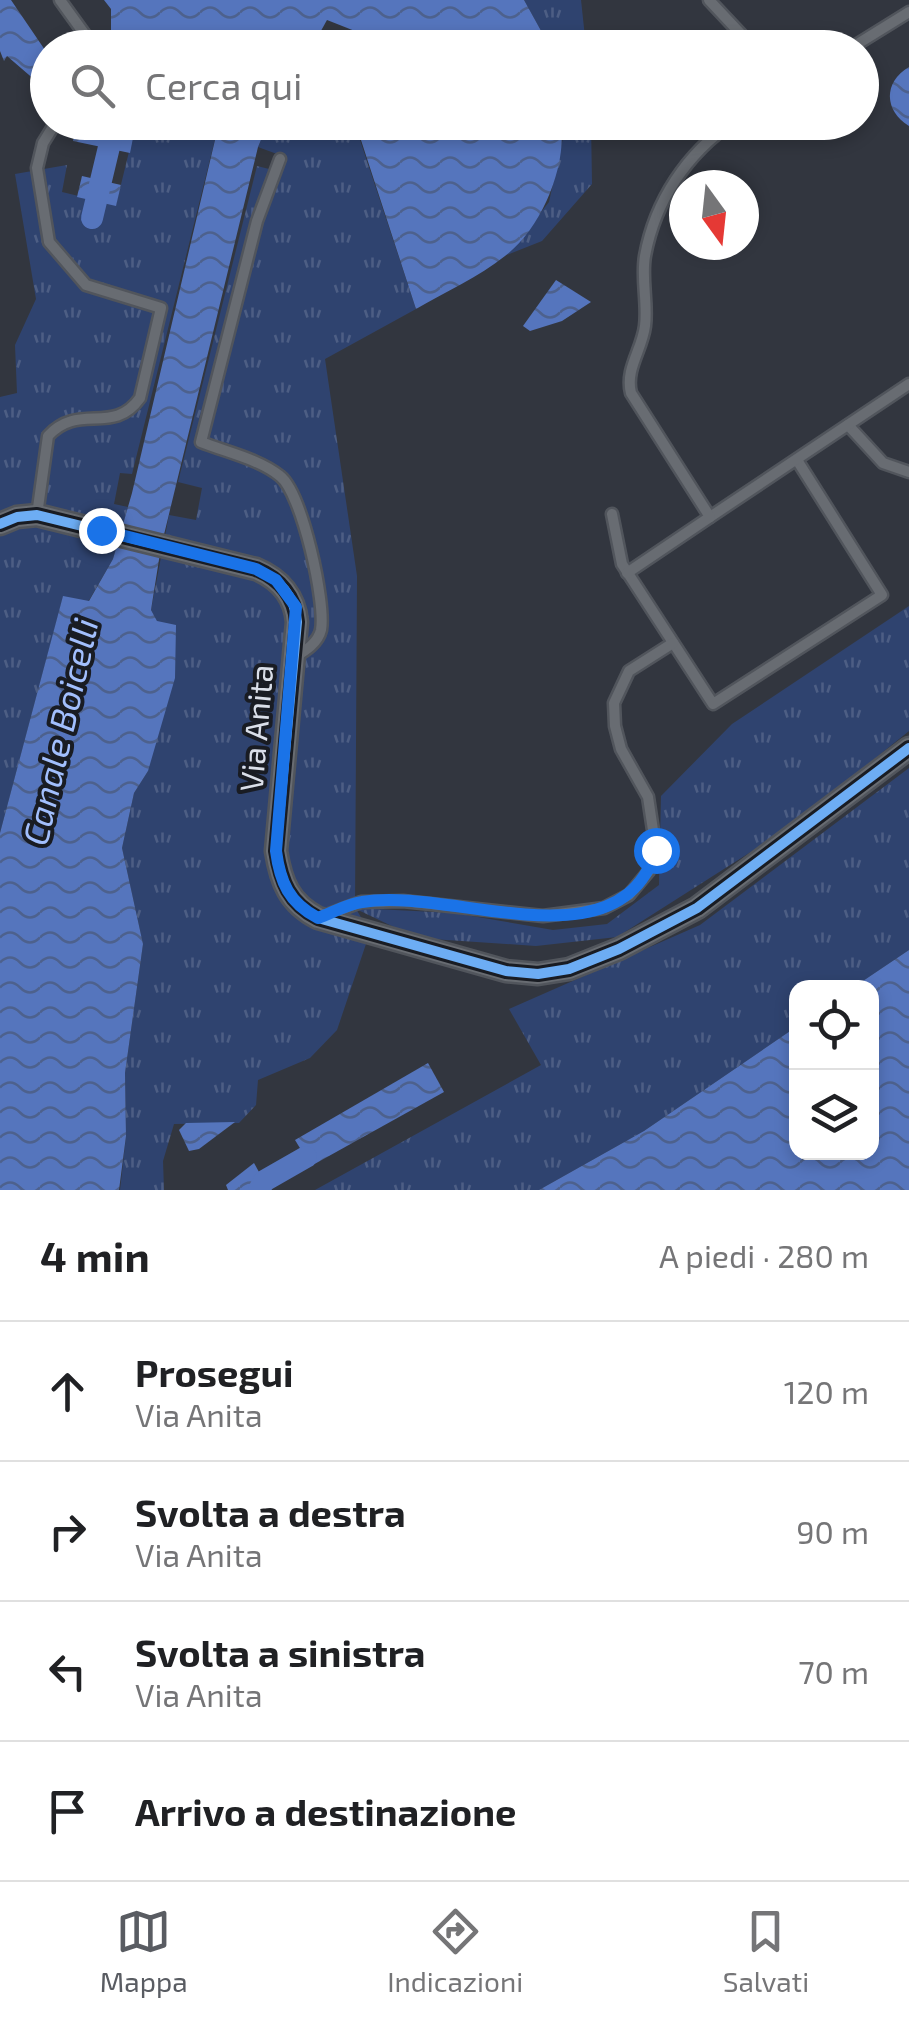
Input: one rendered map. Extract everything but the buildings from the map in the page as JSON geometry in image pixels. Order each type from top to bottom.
[{"type":"street","name":"Via Anita","points":[[0,524],[37,515],[256,569],[276,580],[296,607],[276,851],[280,877],[288,893],[300,909],[318,918],[506,972],[538,974],[569,969],[619,949],[697,908],[909,748]]},
{"type":"lane","points":[[60,0],[82,30]]},
{"type":"lane","points":[[709,0],[737,30]]},
{"type":"lane","points":[[879,31],[909,12]]},
{"type":"lane","points":[[37,515],[48,436],[67,420],[108,418],[133,407],[140,398],[161,308],[86,285],[49,242],[37,168],[45,140]]},
{"type":"lane","points":[[710,140],[694,152],[662,204],[645,256],[643,341],[628,381],[631,393],[710,517]]},
{"type":"lane","points":[[280,160],[257,221],[202,442],[278,474],[295,498],[316,571],[321,632],[311,646],[294,658]]},
{"type":"lane","points":[[627,573],[909,384]]},
{"type":"lane","points":[[848,425],[883,463],[894,470],[909,472]]},
{"type":"lane","points":[[612,514],[622,564],[713,704],[882,595],[796,460]]},
{"type":"lane","points":[[318,918],[361,902],[403,901],[559,915],[604,908],[629,895],[649,872],[656,850],[648,797],[621,748],[614,704],[629,671],[673,643]]},
{"type":"green space","points":[[524,0],[581,0],[584,30],[541,30]]},
{"type":"green space","points":[[132,140],[215,140],[132,474],[120,473],[114,504],[128,507],[113,559],[88,602],[63,597],[0,833],[0,397],[17,393],[15,345],[36,299],[15,174],[67,165],[62,192],[116,205]]},
{"type":"green space","points":[[261,140],[360,140],[416,309],[325,359],[357,576],[355,908],[454,913],[553,930],[607,924],[659,885],[661,796],[732,724],[909,606],[909,731],[790,827],[617,937],[536,946],[417,938],[356,909],[370,932],[337,1030],[310,1058],[258,1080],[256,1105],[239,1123],[174,1124],[163,1161],[164,1190],[120,1190],[126,1136],[125,1073],[143,944],[122,848],[134,793],[148,771],[157,621],[151,610],[169,515],[196,520],[202,488],[178,482],[257,166],[273,170],[277,154],[258,147]]},
{"type":"green space","points":[[563,140],[591,140],[592,184],[542,241],[507,255],[549,202]]},
{"type":"green space","points":[[909,768],[909,950],[864,980],[789,980],[789,1032],[644,1131],[539,1190],[315,1190],[541,1065],[509,1009],[700,925]]},
{"type":"water","points":[[0,0],[11,0],[31,30],[30,76],[7,56],[4,61],[0,51]]},
{"type":"water","points":[[104,0],[524,0],[541,30],[111,30],[111,9]]},
{"type":"water","points":[[909,67],[909,126],[895,113],[890,96],[895,80]]},
{"type":"water","points":[[73,140],[133,140],[130,153]]},
{"type":"water","name":"Canale Boicelli","points":[[215,140],[261,140],[161,547],[151,610],[157,621],[176,625],[175,678],[148,771],[134,793],[122,848],[143,944],[125,1073],[126,1136],[119,1190],[0,1190],[0,833],[63,596],[89,601],[113,559]]},
{"type":"water","points":[[361,140],[562,140],[549,196],[518,244],[484,271],[416,309]]},
{"type":"water","points":[[82,176],[121,185],[116,206],[77,197]]},
{"type":"water","points":[[556,280],[591,302],[562,321],[530,331],[523,326]]},
{"type":"water","points":[[909,950],[909,1190],[539,1190],[644,1131],[789,1032],[789,1160],[879,1160],[879,980],[864,980]]},
{"type":"water","points":[[428,1063],[444,1092],[311,1166],[295,1140]]},
{"type":"water","points":[[235,1122],[199,1149],[189,1151],[179,1130],[186,1123]]},
{"type":"water","points":[[254,1163],[269,1190],[228,1190],[226,1185]]},
{"type":"pier","points":[[327,20],[352,30],[321,30]]},
{"type":"waterway","points":[[92,218],[111,140]]},
{"type":"waterway","points":[[259,1190],[264,1181],[306,1157]]},
{"type":"cycle path","points":[[0,524],[37,515],[256,569],[279,584],[293,605],[297,622],[276,851],[288,890],[300,906],[318,918],[506,971],[538,974],[569,969],[619,949],[697,908],[909,748]]},
{"type":"route","points":[[101,530],[256,569],[276,580],[296,607],[276,851],[280,877],[300,909],[318,918],[361,902],[403,901],[544,916],[574,914],[604,908],[629,895],[649,872],[656,850]]}]
